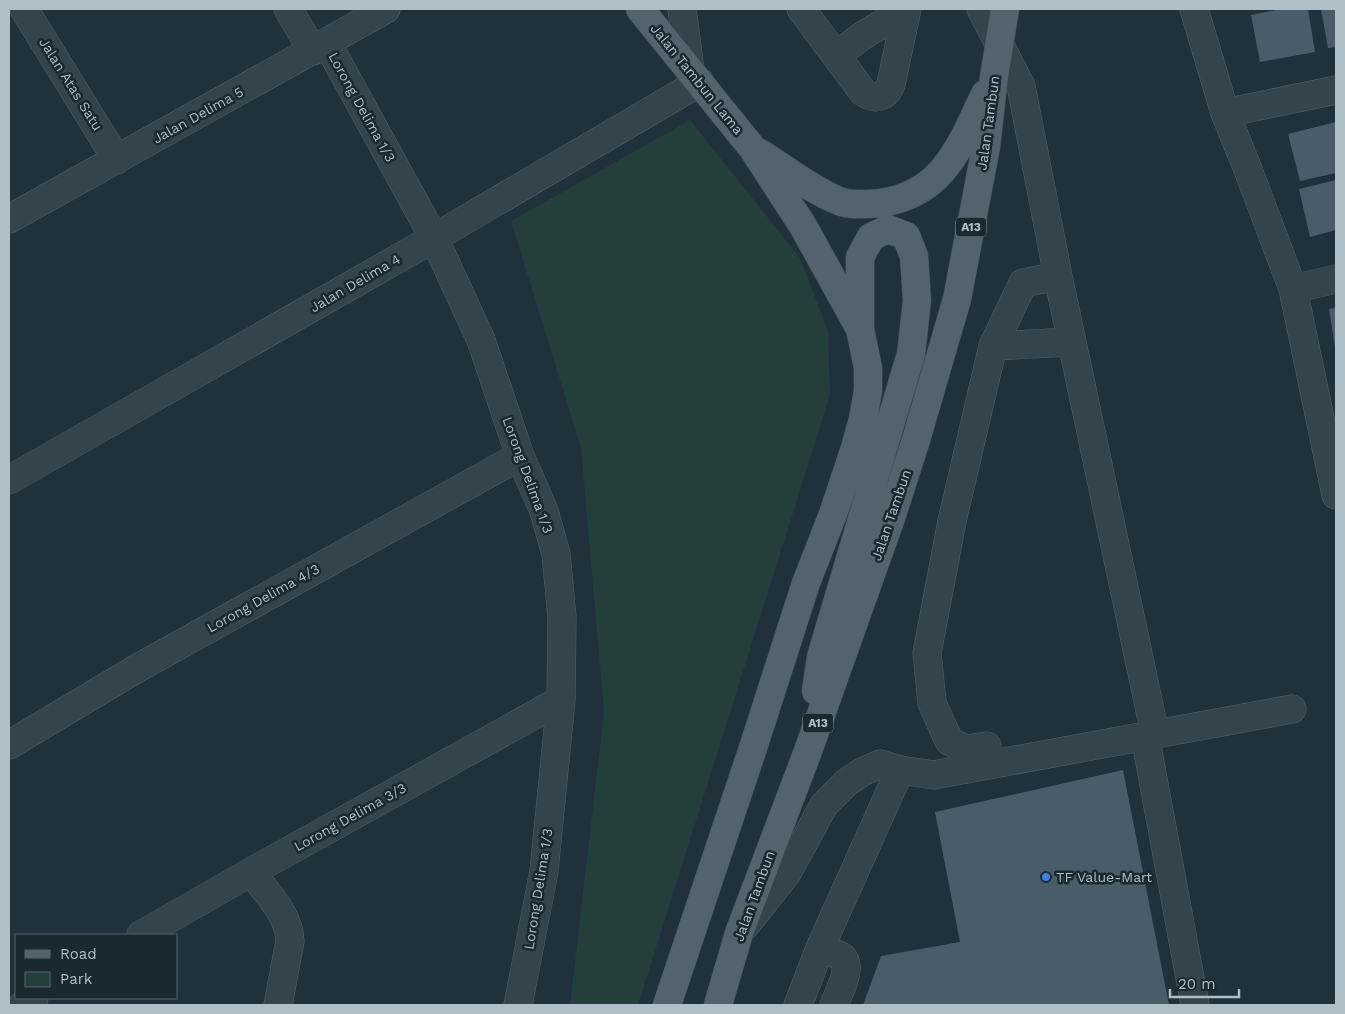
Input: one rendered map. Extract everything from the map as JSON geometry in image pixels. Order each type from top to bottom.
[{"type":"main road","name":"Jalan Tambun Lama","points":[[640,9],[752,148]]},
{"type":"main road","name":"Jalan Tambun","points":[[718,1005],[739,933],[808,752],[891,518],[957,299],[986,147],[994,77],[1005,9]]},
{"type":"main road","points":[[752,148],[840,202],[860,204],[894,201],[911,196],[940,174],[956,153],[994,77]]},
{"type":"main road","points":[[752,148],[803,226],[860,329]]},
{"type":"main road","points":[[667,1005],[754,748],[806,583],[833,514],[858,438],[868,391],[868,368],[860,329],[860,257],[871,237],[888,229],[906,236],[914,256],[917,301],[911,354],[821,657],[808,752]]},
{"type":"street","name":"Jalan Atas Satu","points":[[24,9],[117,160]]},
{"type":"street","name":"Lorong Delima 1/3","points":[[288,9],[320,47],[434,238],[481,340],[520,456],[544,511],[556,554],[562,617],[561,700],[544,871],[518,1005]]},
{"type":"street","name":"Jalan Delima 5","points":[[9,219],[386,9]]},
{"type":"street","points":[[682,9],[695,76]]},
{"type":"street","points":[[802,9],[863,92],[868,96],[882,96],[888,91],[907,9]]},
{"type":"street","points":[[836,56],[862,36],[907,9]]},
{"type":"street","points":[[981,9],[1021,86],[1150,734],[1195,1005]]},
{"type":"street","points":[[1194,9],[1225,113],[1293,288],[1331,446],[1336,495]]},
{"type":"street","name":"Jalan Delima 4","points":[[9,480],[434,238],[695,76]]},
{"type":"street","points":[[1225,113],[1336,90]]},
{"type":"street","points":[[987,746],[965,749],[949,741],[932,704],[927,652],[952,521],[993,346],[1023,283],[1058,276]]},
{"type":"street","points":[[1293,288],[1336,279]]},
{"type":"street","points":[[993,346],[1072,342]]},
{"type":"street","name":"Lorong Delima 4/3","points":[[9,745],[136,669],[520,456]]},
{"type":"street","name":"Lorong Delima 3/3","points":[[143,934],[561,700]]},
{"type":"street","points":[[739,933],[787,873],[824,805],[846,783],[862,772],[880,764],[900,770],[934,775],[1292,709]]},
{"type":"street","points":[[798,1005],[820,948],[900,770]]},
{"type":"street","points":[[251,872],[282,914],[290,932],[278,1005]]},
{"type":"street","points":[[820,948],[841,956],[846,961],[847,970],[834,1005]]},
{"type":"green space","points":[[690,120],[800,258],[828,331],[830,395],[638,1005],[570,1005],[604,712],[581,448],[511,221]]},
{"type":"building","points":[[1281,9],[1308,9],[1315,52],[1260,62],[1251,15]]},
{"type":"building","points":[[1321,9],[1336,9],[1336,47],[1328,48]]},
{"type":"building","points":[[1336,122],[1336,173],[1300,181],[1288,134]]},
{"type":"building","points":[[1336,180],[1336,230],[1310,237],[1299,189]]},
{"type":"building","points":[[1336,308],[1336,347],[1335,347],[1329,309]]},
{"type":"building","name":"TF Value-Mart","points":[[1123,770],[1169,1005],[863,1005],[881,956],[960,942],[935,812]]},
{"type":"place","name":"TF Value-Mart","points":[[1046,877]]}]
